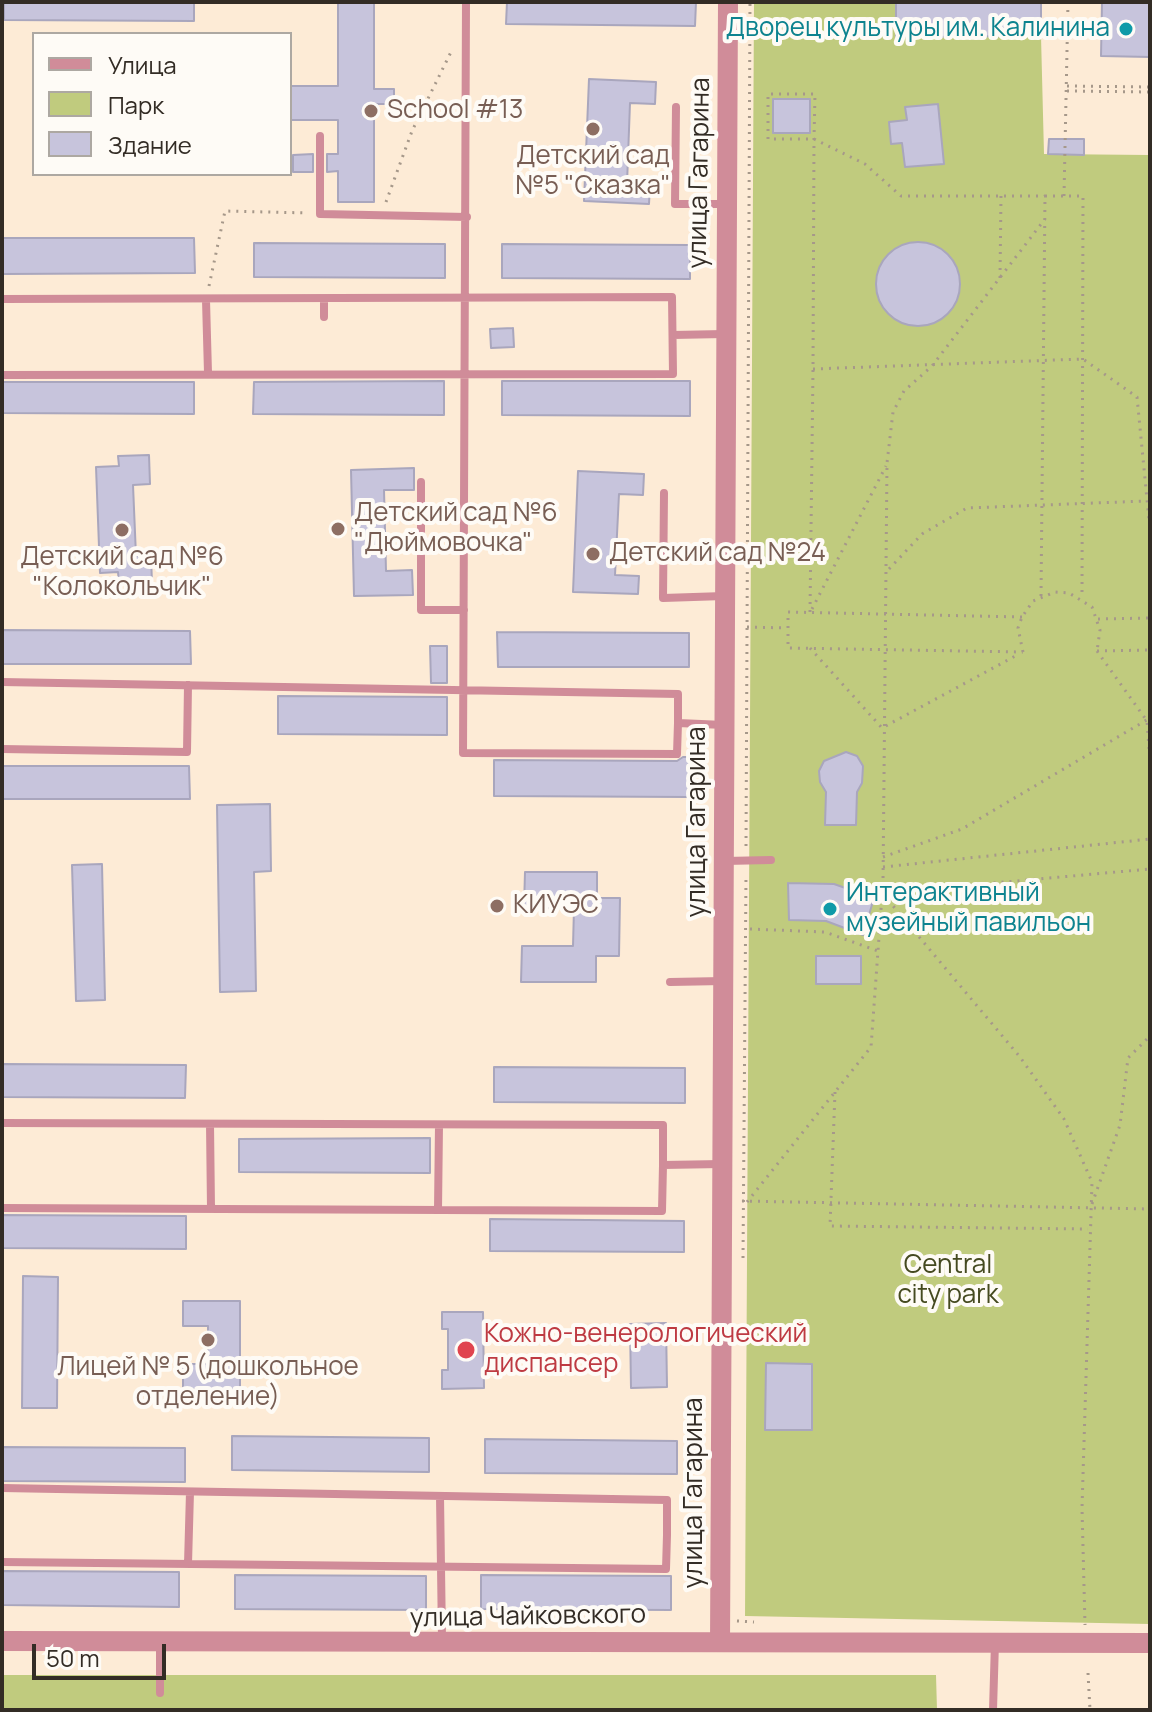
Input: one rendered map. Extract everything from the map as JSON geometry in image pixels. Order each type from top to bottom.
[{"type":"street","name":"улица Гагарина","points":[[720,1641],[738,1201],[723,1164],[728,2]]},
{"type":"street","name":"улица Чайковского","points":[[2,1641],[160,1644],[720,1641],[1150,1643]]},
{"type":"lane","points":[[2,682],[188,685],[464,690],[678,694],[677,754],[463,753],[464,690],[467,217],[466,2]]},
{"type":"lane","points":[[676,107],[675,204],[726,204]]},
{"type":"lane","points":[[320,136],[320,214],[467,217]]},
{"type":"lane","points":[[2,299],[672,297],[673,335],[673,374],[2,375]]},
{"type":"lane","points":[[206,300],[208,373]]},
{"type":"lane","points":[[324,300],[324,317]]},
{"type":"lane","points":[[673,335],[725,334]]},
{"type":"lane","points":[[421,482],[421,610],[464,610]]},
{"type":"lane","points":[[664,493],[663,598],[724,596]]},
{"type":"lane","points":[[2,749],[187,752],[188,685]]},
{"type":"lane","points":[[678,723],[725,725]]},
{"type":"lane","points":[[724,861],[771,860]]},
{"type":"lane","points":[[670,982],[724,981]]},
{"type":"lane","points":[[2,1123],[663,1125],[662,1211],[2,1208]]},
{"type":"lane","points":[[210,1124],[211,1209]]},
{"type":"lane","points":[[438,1210],[439,1125]]},
{"type":"lane","points":[[663,1165],[723,1164]]},
{"type":"lane","points":[[2,1488],[667,1500],[666,1569],[2,1562]]},
{"type":"lane","points":[[188,1564],[190,1492]]},
{"type":"lane","points":[[440,1496],[442,1644]]},
{"type":"lane","points":[[993,1710],[995,1641]]},
{"type":"lane","points":[[160,1644],[160,1693]]},
{"type":"path","points":[[742,1265],[738,1201],[746,861],[750,2]]},
{"type":"path","points":[[1064,196],[1068,2]]},
{"type":"path","points":[[381,214],[412,131],[453,48]]},
{"type":"path","points":[[1067,88],[1150,90]]},
{"type":"path","points":[[810,612],[813,369],[814,139],[815,94],[768,94],[768,139],[814,139],[865,164],[901,196],[1083,196],[1082,598],[1098,619],[1097,651],[1148,720],[1150,762]]},
{"type":"path","points":[[1000,278],[1001,195]]},
{"type":"path","points":[[1041,596],[1045,196]]},
{"type":"path","points":[[206,300],[225,211],[320,214]]},
{"type":"path","points":[[738,1201],[871,1047],[883,867],[887,463],[893,412],[904,391],[932,366],[1045,219]]},
{"type":"path","points":[[813,369],[1083,359],[1137,397],[1150,530]]},
{"type":"path","points":[[810,612],[887,463]]},
{"type":"path","points":[[887,571],[922,534],[967,508],[1041,502],[1146,501]]},
{"type":"path","points":[[1023,652],[1018,628],[1022,617],[1041,596],[1055,592],[1082,598]]},
{"type":"path","points":[[1022,617],[788,612],[788,648],[1023,652]]},
{"type":"path","points":[[1098,619],[1150,618]]},
{"type":"path","points":[[724,627],[788,628]]},
{"type":"path","points":[[810,648],[882,728]]},
{"type":"path","points":[[1097,651],[1150,650]]},
{"type":"path","points":[[882,728],[1023,652]]},
{"type":"path","points":[[883,857],[962,829],[1148,720]]},
{"type":"path","points":[[883,867],[1150,839]]},
{"type":"path","points":[[882,893],[1150,869]]},
{"type":"path","points":[[882,893],[1020,1057],[1064,1119],[1092,1182],[1082,1508],[1084,1633]]},
{"type":"path","points":[[750,929],[825,932],[878,951]]},
{"type":"path","points":[[1091,1208],[1120,1125],[1128,1058],[1150,1036]]},
{"type":"path","points":[[835,1092],[830,1226],[1090,1229]]},
{"type":"path","points":[[738,1201],[1150,1209]]},
{"type":"path","points":[[1088,1673],[1090,1710]]},
{"type":"green space","name":"Central city park","points":[[754,2],[896,2],[896,37],[1041,36],[1044,154],[1150,155],[1150,1624],[745,1616]]},
{"type":"green space","points":[[2,1675],[936,1675],[937,1710],[2,1710]]},
{"type":"building","points":[[4,2],[194,2],[194,21],[4,20]]},
{"type":"building","points":[[338,2],[374,2],[374,89],[394,89],[394,104],[374,104],[374,202],[338,202],[338,171],[327,172],[327,154],[338,154],[338,120],[292,120],[292,86],[338,86]]},
{"type":"building","points":[[507,2],[696,2],[695,26],[506,24]]},
{"type":"building","points":[[896,2],[1041,2],[1041,36],[896,37]]},
{"type":"building","name":"Дворец культуры им. Калинина","points":[[1102,2],[1150,2],[1150,57],[1101,56]]},
{"type":"building","points":[[589,79],[656,82],[655,104],[630,103],[627,184],[650,185],[649,204],[584,201]]},
{"type":"building","points":[[773,99],[810,99],[810,133],[773,133]]},
{"type":"building","points":[[938,104],[944,164],[905,167],[902,143],[891,144],[889,122],[907,120],[905,107]]},
{"type":"building","points":[[1049,139],[1084,139],[1084,155],[1048,154]]},
{"type":"building","points":[[313,154],[313,172],[293,172],[293,155]]},
{"type":"building","points":[[3,238],[194,238],[195,273],[3,274]]},
{"type":"building","points":[[918,242],[934,245],[953,261],[960,284],[957,300],[941,319],[918,326],[902,323],[883,307],[876,284],[879,268],[895,249]]},
{"type":"building","points":[[254,243],[445,244],[445,278],[254,277]]},
{"type":"building","points":[[502,244],[690,245],[690,279],[502,278]]},
{"type":"building","points":[[513,328],[514,347],[491,348],[490,329]]},
{"type":"building","points":[[444,381],[444,415],[253,414],[254,382]]},
{"type":"building","points":[[502,381],[690,381],[690,416],[502,415]]},
{"type":"building","points":[[2,382],[194,382],[194,414],[2,413]]},
{"type":"building","points":[[149,455],[150,484],[133,485],[136,556],[151,556],[152,583],[119,584],[118,572],[100,573],[96,467],[119,466],[118,456]]},
{"type":"building","points":[[414,468],[414,490],[384,490],[386,571],[412,570],[413,595],[354,596],[351,470]]},
{"type":"building","points":[[578,471],[644,474],[643,495],[619,494],[615,575],[639,576],[638,594],[573,592]]},
{"type":"building","points":[[2,630],[190,631],[191,664],[2,664]]},
{"type":"building","points":[[497,632],[689,633],[689,667],[498,667]]},
{"type":"building","points":[[430,646],[447,646],[447,683],[431,683]]},
{"type":"building","points":[[278,696],[447,697],[447,735],[278,734]]},
{"type":"building","points":[[846,752],[857,756],[863,766],[862,783],[857,792],[856,825],[825,825],[826,792],[820,782],[819,771],[824,761]]},
{"type":"building","points":[[689,757],[688,797],[494,796],[494,760],[677,761]]},
{"type":"building","points":[[2,766],[189,766],[190,799],[2,799]]},
{"type":"building","points":[[270,804],[271,871],[254,872],[256,991],[220,992],[217,805]]},
{"type":"building","points":[[102,864],[105,1000],[76,1001],[72,865]]},
{"type":"building","points":[[525,872],[597,872],[597,898],[620,898],[619,956],[596,956],[596,982],[521,982],[522,946],[573,946],[574,908],[524,907]]},
{"type":"building","name":"Интерактивный музейный павильон","points":[[788,883],[834,884],[874,898],[863,935],[826,921],[789,920]]},
{"type":"building","points":[[816,956],[861,956],[861,984],[816,984]]},
{"type":"building","points":[[2,1064],[186,1065],[185,1098],[2,1097]]},
{"type":"building","points":[[494,1067],[685,1068],[685,1103],[494,1102]]},
{"type":"building","points":[[430,1138],[430,1173],[239,1172],[239,1139]]},
{"type":"building","points":[[2,1215],[186,1216],[186,1249],[2,1248]]},
{"type":"building","points":[[490,1219],[684,1221],[684,1252],[490,1251]]},
{"type":"building","points":[[23,1276],[58,1277],[57,1408],[22,1408]]},
{"type":"building","points":[[183,1301],[240,1301],[240,1389],[183,1389],[183,1364],[208,1364],[208,1326],[183,1326]]},
{"type":"building","name":"Кожно-венерологический диспансер","points":[[442,1312],[483,1312],[484,1388],[442,1389],[442,1370],[448,1370],[448,1329],[442,1329]]},
{"type":"building","points":[[666,1323],[667,1387],[631,1388],[630,1324]]},
{"type":"building","points":[[766,1363],[812,1364],[812,1430],[765,1430]]},
{"type":"building","points":[[232,1436],[429,1438],[429,1472],[232,1470]]},
{"type":"building","points":[[485,1439],[677,1441],[677,1474],[485,1473]]},
{"type":"building","points":[[2,1447],[185,1448],[185,1482],[2,1481]]},
{"type":"building","points":[[2,1571],[179,1572],[179,1607],[2,1605]]},
{"type":"building","points":[[235,1575],[426,1576],[426,1610],[235,1609]]},
{"type":"building","points":[[481,1575],[671,1576],[671,1610],[481,1609]]},
{"type":"place","name":"Дворец культуры им. Калинина","points":[[1126,29]]},
{"type":"place","name":"School #13","points":[[371,111]]},
{"type":"place","name":"Детский сад №5 \"Сказка\"","points":[[593,129]]},
{"type":"place","name":"Детский сад №6 \"Дюймовочка\"","points":[[338,529]]},
{"type":"place","name":"Детский сад №6 \"Колокольчик\"","points":[[122,530]]},
{"type":"place","name":"Детский сад №24","points":[[593,554]]},
{"type":"place","name":"КИУЭС","points":[[497,906]]},
{"type":"place","name":"Интерактивный музейный павильон","points":[[830,909]]},
{"type":"place","name":"Лицей № 5 (дошкольное отделение)","points":[[208,1340]]},
{"type":"place","name":"Кожно-венерологический диспансер","points":[[466,1350]]}]
